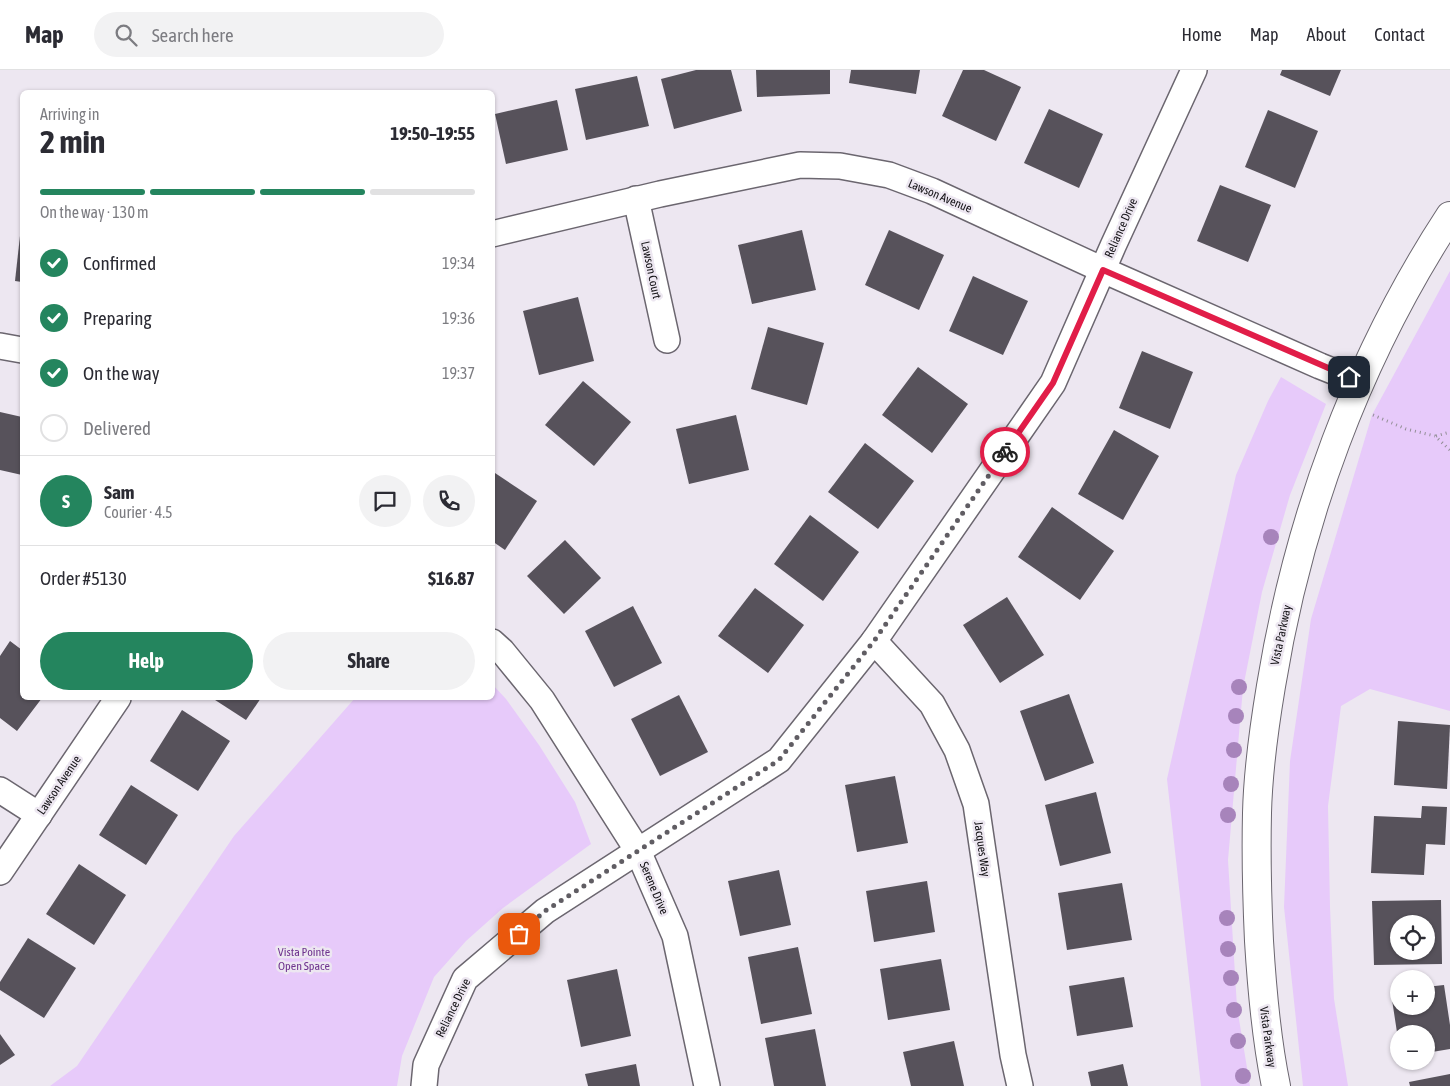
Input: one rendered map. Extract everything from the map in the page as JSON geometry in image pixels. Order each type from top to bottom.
[{"type":"street","name":"Reliance Drive","points":[[424,1086],[426,1064],[466,979],[545,911],[779,760],[874,641],[1053,383],[1194,70]]},
{"type":"street","name":"Lawson Avenue","points":[[495,233],[636,199],[800,165],[840,166],[889,175],[932,191],[1103,270],[1312,363],[1360,382]]},
{"type":"street","name":"Lawson Court","points":[[636,199],[667,340]]},
{"type":"street","name":"Vista Parkway","points":[[1276,1086],[1262,996],[1256,887],[1257,811],[1266,720],[1278,646],[1297,562],[1326,469],[1360,382],[1376,347],[1427,252],[1450,216]]},
{"type":"street","points":[[0,346],[20,350]]},
{"type":"street","name":"Jacques Way","points":[[874,641],[932,704],[957,750],[976,804],[1013,1055],[1020,1086]]},
{"type":"street","name":"Serene Drive","points":[[495,645],[542,700],[638,851],[674,936],[707,1086]]},
{"type":"street","name":"Lawson Avenue","points":[[0,872],[117,700]]},
{"type":"street","points":[[0,790],[39,815]]},
{"type":"path","points":[[1372,415],[1406,429],[1435,436],[1450,432]]},
{"type":"path","points":[[1435,436],[1450,450]]},
{"type":"green space","points":[[1450,271],[1450,711],[1370,689],[1341,706],[1328,806],[1334,999],[1348,1086],[1303,1086],[1284,907],[1290,761],[1311,619],[1372,415]]},
{"type":"green space","points":[[1281,377],[1326,404],[1290,495],[1262,592],[1243,688],[1228,860],[1237,1007],[1250,1086],[1201,1086],[1167,779],[1236,475],[1268,401]]},
{"type":"green space","name":"Vista Pointe Open Space","points":[[495,687],[506,699],[539,745],[575,802],[591,844],[503,908],[466,941],[434,977],[402,1056],[397,1086],[50,1086],[77,1066],[234,836],[353,700],[495,700]]},
{"type":"building","points":[[696,70],[731,70],[742,111],[674,129],[661,79]]},
{"type":"building","points":[[756,70],[830,70],[830,94],[757,97]]},
{"type":"building","points":[[851,70],[920,70],[916,94],[849,83]]},
{"type":"building","points":[[963,70],[984,70],[1021,87],[996,141],[942,116]]},
{"type":"building","points":[[1282,70],[1341,70],[1330,96],[1280,75]]},
{"type":"building","points":[[637,76],[649,126],[586,140],[575,89]]},
{"type":"building","points":[[557,100],[568,150],[506,164],[495,114]]},
{"type":"building","points":[[1049,109],[1103,134],[1079,188],[1024,163]]},
{"type":"building","points":[[1268,110],[1318,131],[1295,188],[1245,167]]},
{"type":"building","points":[[1220,185],[1271,205],[1248,262],[1197,241]]},
{"type":"building","points":[[802,230],[816,290],[752,304],[738,245]]},
{"type":"building","points":[[889,230],[944,255],[919,310],[865,285]]},
{"type":"building","points":[[20,236],[20,282],[15,281]]},
{"type":"building","points":[[973,276],[1028,301],[1003,355],[949,331]]},
{"type":"building","points":[[578,297],[594,361],[539,375],[523,311]]},
{"type":"building","points":[[768,327],[824,343],[807,405],[751,389]]},
{"type":"building","points":[[1142,351],[1193,372],[1170,429],[1119,408]]},
{"type":"building","points":[[918,367],[968,404],[932,453],[882,415]]},
{"type":"building","points":[[583,381],[631,422],[594,466],[545,425]]},
{"type":"building","points":[[0,412],[20,417],[20,475],[0,470]]},
{"type":"building","points":[[736,415],[749,470],[689,484],[676,429]]},
{"type":"building","points":[[1114,430],[1159,456],[1123,520],[1078,494]]},
{"type":"building","points":[[865,443],[914,481],[878,529],[828,492]]},
{"type":"building","points":[[495,473],[537,501],[505,550],[495,543]]},
{"type":"building","points":[[1052,507],[1114,551],[1080,600],[1018,557]]},
{"type":"building","points":[[810,515],[859,552],[823,601],[774,564]]},
{"type":"building","points":[[565,540],[601,578],[564,614],[527,576]]},
{"type":"building","points":[[755,588],[804,625],[768,673],[718,636]]},
{"type":"building","points":[[1007,597],[1044,655],[1000,683],[963,625]]},
{"type":"building","points":[[633,606],[662,663],[614,687],[585,631]]},
{"type":"building","points":[[10,641],[20,648],[20,700],[40,700],[17,731],[0,718],[0,656]]},
{"type":"building","points":[[1069,694],[1094,763],[1045,781],[1020,711]]},
{"type":"building","points":[[679,695],[708,752],[660,776],[631,719]]},
{"type":"building","points":[[215,700],[260,700],[246,720]]},
{"type":"building","points":[[182,710],[230,741],[198,791],[150,761]]},
{"type":"building","points":[[1398,721],[1450,725],[1447,789],[1394,785]]},
{"type":"building","points":[[895,776],[908,843],[857,852],[845,785]]},
{"type":"building","points":[[131,785],[178,815],[146,865],[99,835]]},
{"type":"building","points":[[1096,792],[1111,853],[1060,866],[1045,805]]},
{"type":"building","points":[[1422,806],[1447,807],[1445,845],[1426,844],[1424,875],[1371,873],[1374,816],[1421,818]]},
{"type":"building","points":[[79,864],[126,895],[94,945],[46,914]]},
{"type":"building","points":[[779,870],[791,925],[740,936],[728,881]]},
{"type":"building","points":[[927,881],[935,932],[874,942],[866,891]]},
{"type":"building","points":[[1122,883],[1132,940],[1067,950],[1058,893]]},
{"type":"building","points":[[1441,900],[1442,964],[1374,965],[1372,901]]},
{"type":"building","points":[[28,938],[76,968],[44,1018],[0,990],[0,982]]},
{"type":"building","points":[[798,947],[812,1014],[761,1024],[748,957]]},
{"type":"building","points":[[941,959],[950,1010],[888,1020],[880,969]]},
{"type":"building","points":[[617,969],[631,1036],[581,1047],[567,980]]},
{"type":"building","points":[[1124,977],[1133,1027],[1077,1036],[1069,986]]},
{"type":"building","points":[[1444,985],[1450,1025],[1450,1049],[1435,1052],[1435,1025],[1396,1025],[1394,1015],[1435,1015],[1435,986]]},
{"type":"building","points":[[815,1029],[826,1086],[774,1086],[765,1038]]},
{"type":"building","points":[[0,1034],[15,1055],[0,1065]]},
{"type":"building","points":[[954,1041],[964,1086],[911,1086],[903,1052]]},
{"type":"building","points":[[636,1064],[640,1086],[588,1086],[585,1074]]},
{"type":"building","points":[[1123,1064],[1128,1086],[1091,1086],[1088,1072]]},
{"type":"building","points":[[1450,1074],[1450,1086],[1410,1086],[1409,1082]]},
{"type":"way so far","points":[[519,934],[545,911],[779,760],[874,641],[1005,452]]},
{"type":"route","points":[[1005,452],[1053,383],[1103,270],[1349,377]]}]
